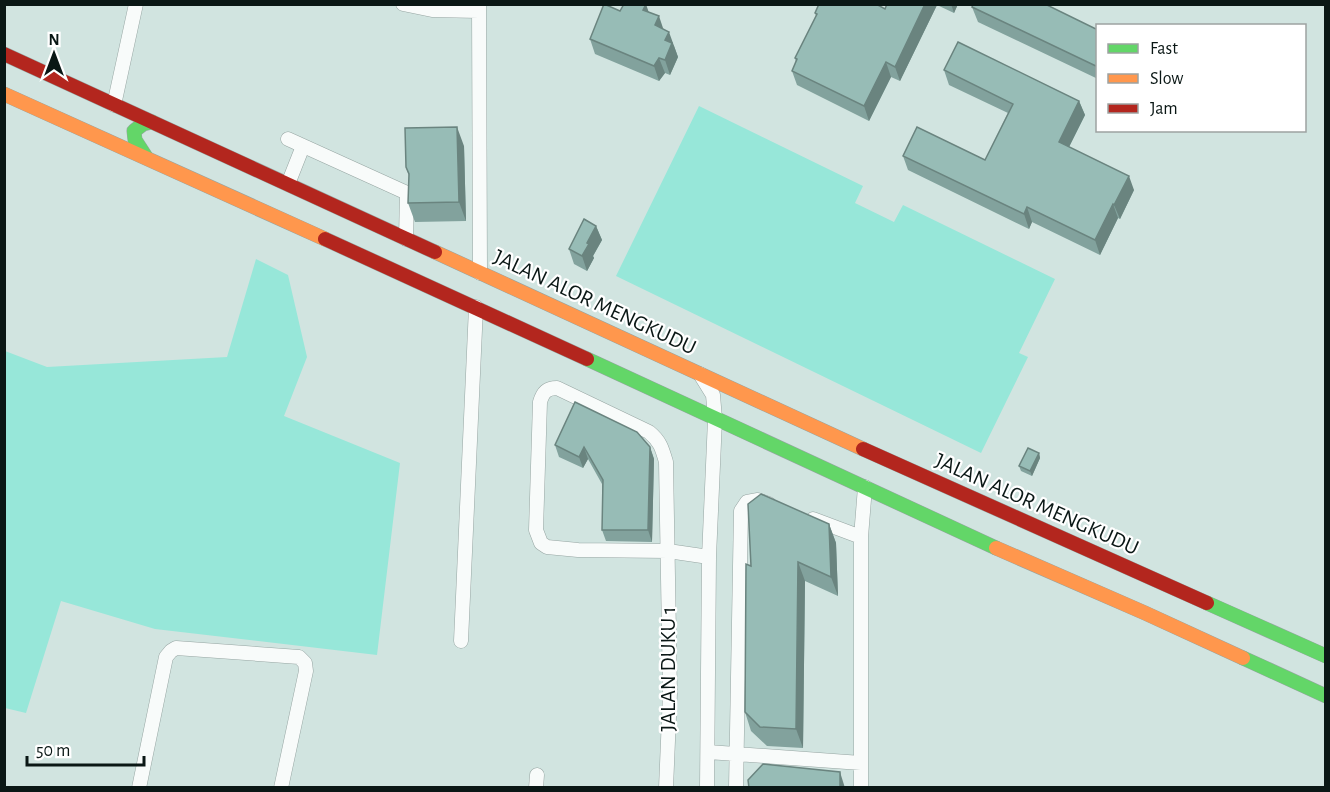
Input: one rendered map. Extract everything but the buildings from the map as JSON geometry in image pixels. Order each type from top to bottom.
[{"type":"main road","name":"JALAN ALOR MENGKUDU","points":[[4,54],[968,497],[1326,656]]},
{"type":"main road","points":[[4,94],[476,307],[955,530],[1145,613],[1326,696]]},
{"type":"main road","points":[[146,157],[134,140],[133,134],[139,125],[152,122]]},
{"type":"street","points":[[114,105],[136,4]]},
{"type":"street","points":[[403,4],[432,10],[479,8],[480,273]]},
{"type":"street","points":[[288,139],[407,193],[406,239]]},
{"type":"street","points":[[288,184],[303,146]]},
{"type":"street","points":[[461,641],[476,307]]},
{"type":"street","points":[[700,374],[713,394],[715,419],[709,557],[707,788]]},
{"type":"street","name":"JALAN DUKU 1","points":[[666,788],[670,693],[668,551],[666,462],[663,450],[657,439],[649,432],[557,388],[549,388],[542,395],[540,402],[536,530],[541,543],[547,547],[578,550],[668,551]]},
{"type":"street","points":[[861,788],[861,537],[865,487]]},
{"type":"street","points":[[736,788],[741,511],[747,502],[758,500],[779,507]]},
{"type":"street","points":[[799,514],[861,537]]},
{"type":"street","points":[[668,551],[709,557]]},
{"type":"street","points":[[139,788],[166,657],[176,648],[299,657],[305,663],[306,671],[281,788]]},
{"type":"street","points":[[708,752],[861,763]]},
{"type":"green space","points":[[699,106],[863,186],[855,203],[894,222],[903,205],[1055,279],[1019,353],[1028,357],[981,453],[616,276]]},
{"type":"green space","points":[[256,259],[288,275],[307,357],[284,416],[400,463],[377,655],[155,629],[61,601],[26,713],[5,708],[5,351],[47,367],[227,357]]},
{"type":"traffic: fast","points":[[146,157],[135,140],[134,131],[143,124],[152,122]]},
{"type":"traffic: fast","points":[[587,359],[996,548]]},
{"type":"traffic: fast","points":[[1207,603],[1326,656]]},
{"type":"traffic: fast","points":[[1243,658],[1326,696]]},
{"type":"traffic: slow","points":[[4,94],[325,239]]},
{"type":"traffic: slow","points":[[435,252],[863,449]]},
{"type":"traffic: slow","points":[[996,548],[1243,658]]},
{"type":"traffic: jam","points":[[4,54],[435,252]]},
{"type":"traffic: jam","points":[[325,239],[587,359]]},
{"type":"traffic: jam","points":[[863,449],[1207,603]]}]
